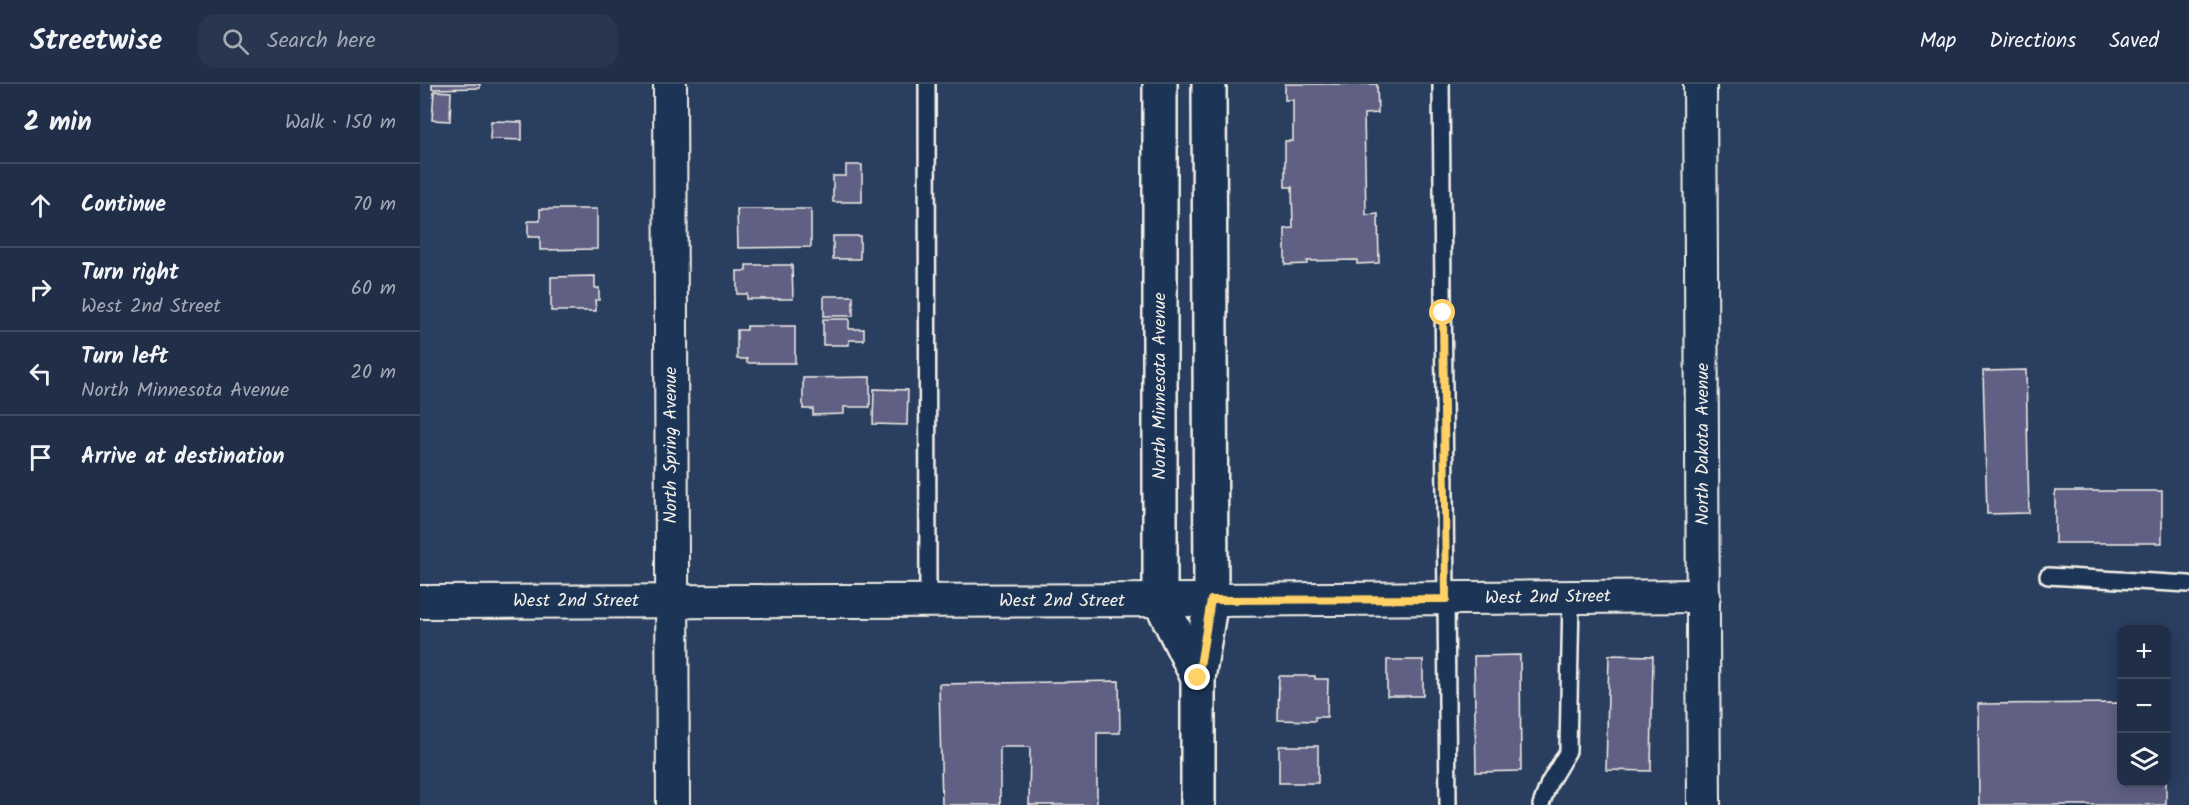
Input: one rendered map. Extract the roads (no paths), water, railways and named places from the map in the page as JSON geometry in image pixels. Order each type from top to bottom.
[{"type":"main road","name":"North Minnesota Avenue","points":[[1160,84],[1160,600],[1198,678]]},
{"type":"main road","name":"North Minnesota Avenue","points":[[1198,805],[1198,678],[1211,600],[1209,84]]},
{"type":"street","name":"North Spring Avenue","points":[[670,84],[673,805]]},
{"type":"street","name":"North Dakota Avenue","points":[[1700,84],[1704,805]]},
{"type":"street","name":"West 2nd Street","points":[[420,602],[1704,596]]},
{"type":"lane","points":[[927,84],[928,601]]},
{"type":"lane","points":[[1441,84],[1448,805]]},
{"type":"lane","points":[[2048,576],[2189,584]]},
{"type":"lane","points":[[1541,805],[1549,783],[1569,751],[1571,597]]}]
